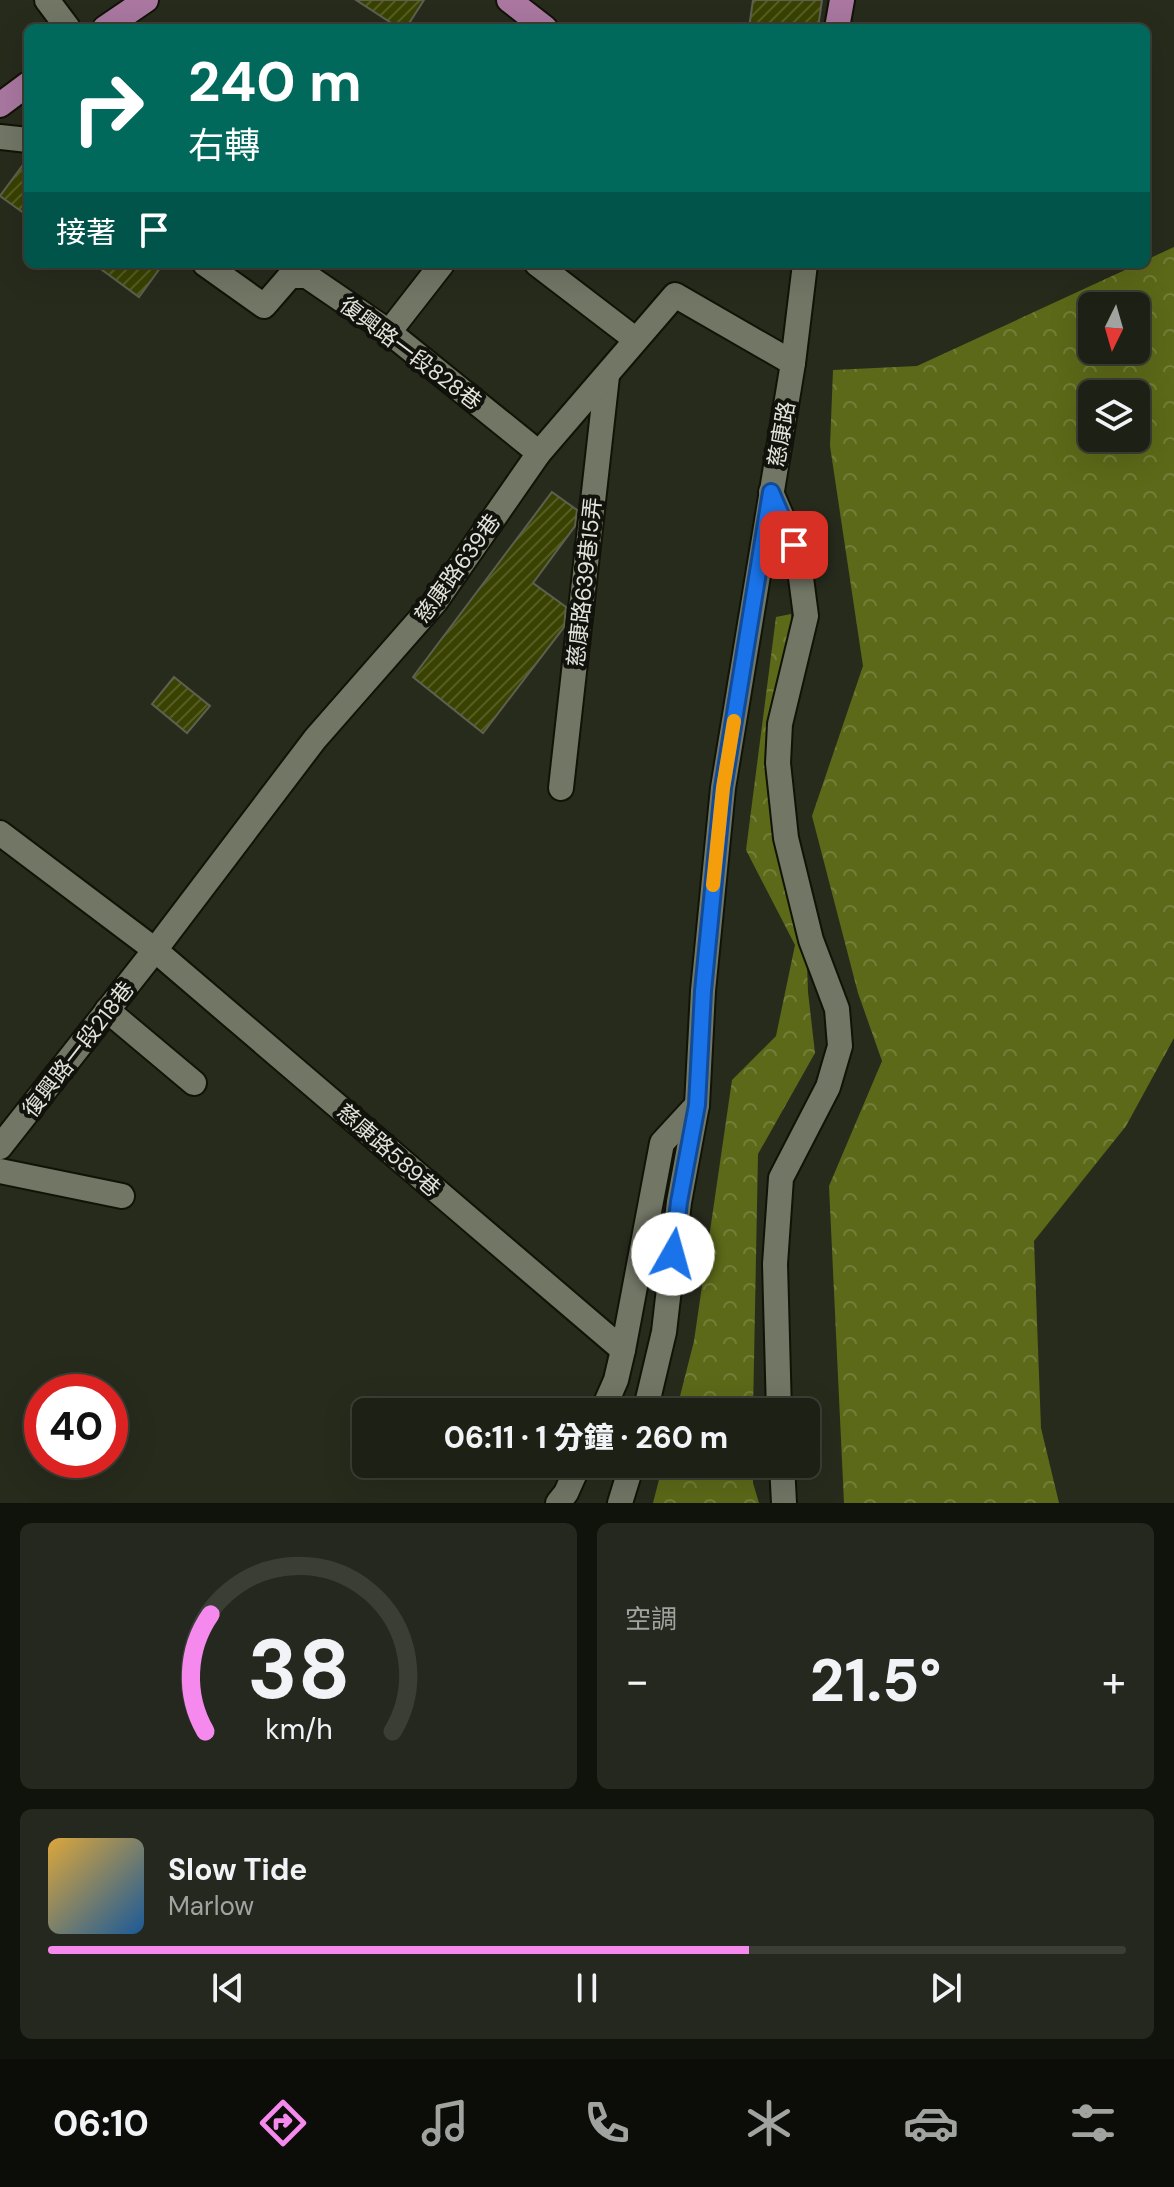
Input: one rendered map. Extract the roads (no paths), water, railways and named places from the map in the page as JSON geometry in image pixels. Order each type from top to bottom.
[{"type":"main road","points":[[111,24],[146,0]]},
{"type":"main road","points":[[509,0],[540,24]]},
{"type":"main road","points":[[838,24],[842,0]]},
{"type":"main road","points":[[0,105],[24,87]]},
{"type":"street","points":[[47,0],[65,24]]},
{"type":"street","points":[[0,137],[24,140]]},
{"type":"street","name":"復興路一段828巷","points":[[211,268],[264,306],[290,276],[307,276],[389,332],[539,453]]},
{"type":"street","points":[[389,332],[439,268]]},
{"type":"street","points":[[542,268],[635,339]]},
{"type":"street","name":"慈康路","points":[[648,1398],[664,1332],[679,1202],[697,1105],[703,991],[723,788],[793,363],[805,268]]},
{"type":"street","name":"慈康路639巷","points":[[155,950],[315,739],[436,601],[539,453],[675,295],[793,363]]},
{"type":"street","name":"慈康路639巷15弄","points":[[561,788],[607,376]]},
{"type":"street","points":[[771,492],[798,555],[806,616],[780,724],[778,763],[786,838],[811,940],[837,1009],[840,1046],[828,1087],[781,1178],[775,1264],[779,1398]]},
{"type":"street","name":"慈康路589巷","points":[[0,833],[155,950],[623,1350]]},
{"type":"street","name":"復興路一段218巷","points":[[0,1147],[155,950]]},
{"type":"street","points":[[107,1010],[194,1083]]},
{"type":"street","points":[[608,1398],[623,1350],[662,1143],[697,1105]]},
{"type":"street","points":[[0,1171],[122,1196]]},
{"type":"street","points":[[558,1503],[573,1478]]},
{"type":"street","points":[[620,1503],[628,1478]]},
{"type":"street","points":[[783,1478],[784,1503]]}]
